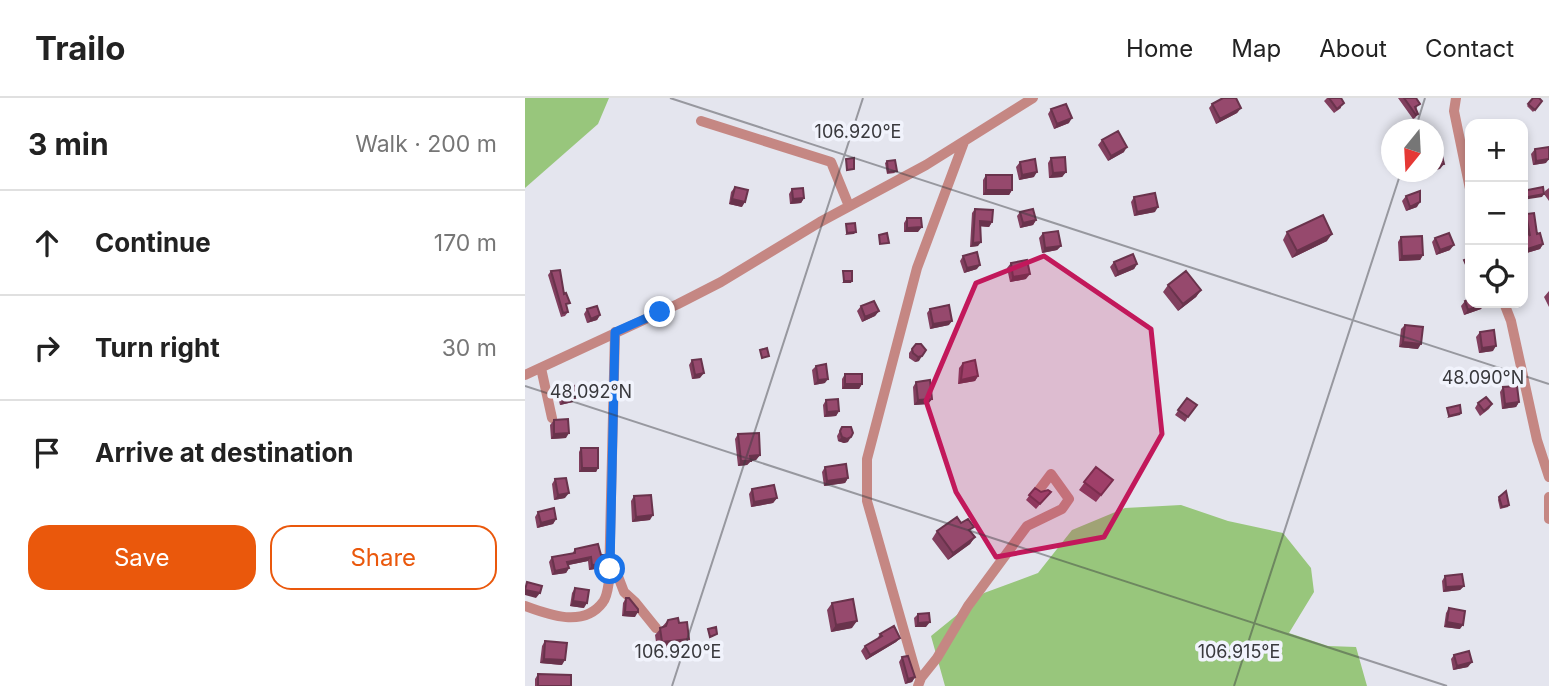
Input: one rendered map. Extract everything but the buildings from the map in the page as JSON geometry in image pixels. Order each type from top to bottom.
[{"type":"street","points":[[525,375],[711,287],[849,206],[926,165],[1033,98]]},
{"type":"street","points":[[1456,98],[1454,111],[1469,182]]},
{"type":"street","points":[[701,121],[831,162],[849,206]]},
{"type":"street","points":[[964,141],[917,268],[867,459],[867,501],[920,682],[968,606],[1027,526],[1062,509],[1069,499],[1051,474],[1039,490]]},
{"type":"street","points":[[1506,308],[1537,440],[1549,477]]},
{"type":"street","points":[[525,606],[570,618],[590,614],[604,601],[610,569],[615,332]]},
{"type":"street","points":[[541,368],[552,418]]},
{"type":"street","points":[[1549,497],[1549,519]]},
{"type":"street","points":[[610,569],[616,571],[624,592],[656,628]]},
{"type":"highlighted area","points":[[1044,256],[1151,329],[1162,434],[1104,537],[996,557],[956,492],[926,401],[976,283]]},
{"type":"green space","points":[[525,98],[609,98],[598,124],[525,188]]},
{"type":"green space","points":[[1181,505],[1228,521],[1283,533],[1311,568],[1314,592],[1289,633],[1328,646],[1356,647],[1367,686],[945,686],[931,636],[984,593],[1038,573],[1072,530],[1125,508]]},
{"type":"route","points":[[610,569],[615,332],[660,312]]}]
